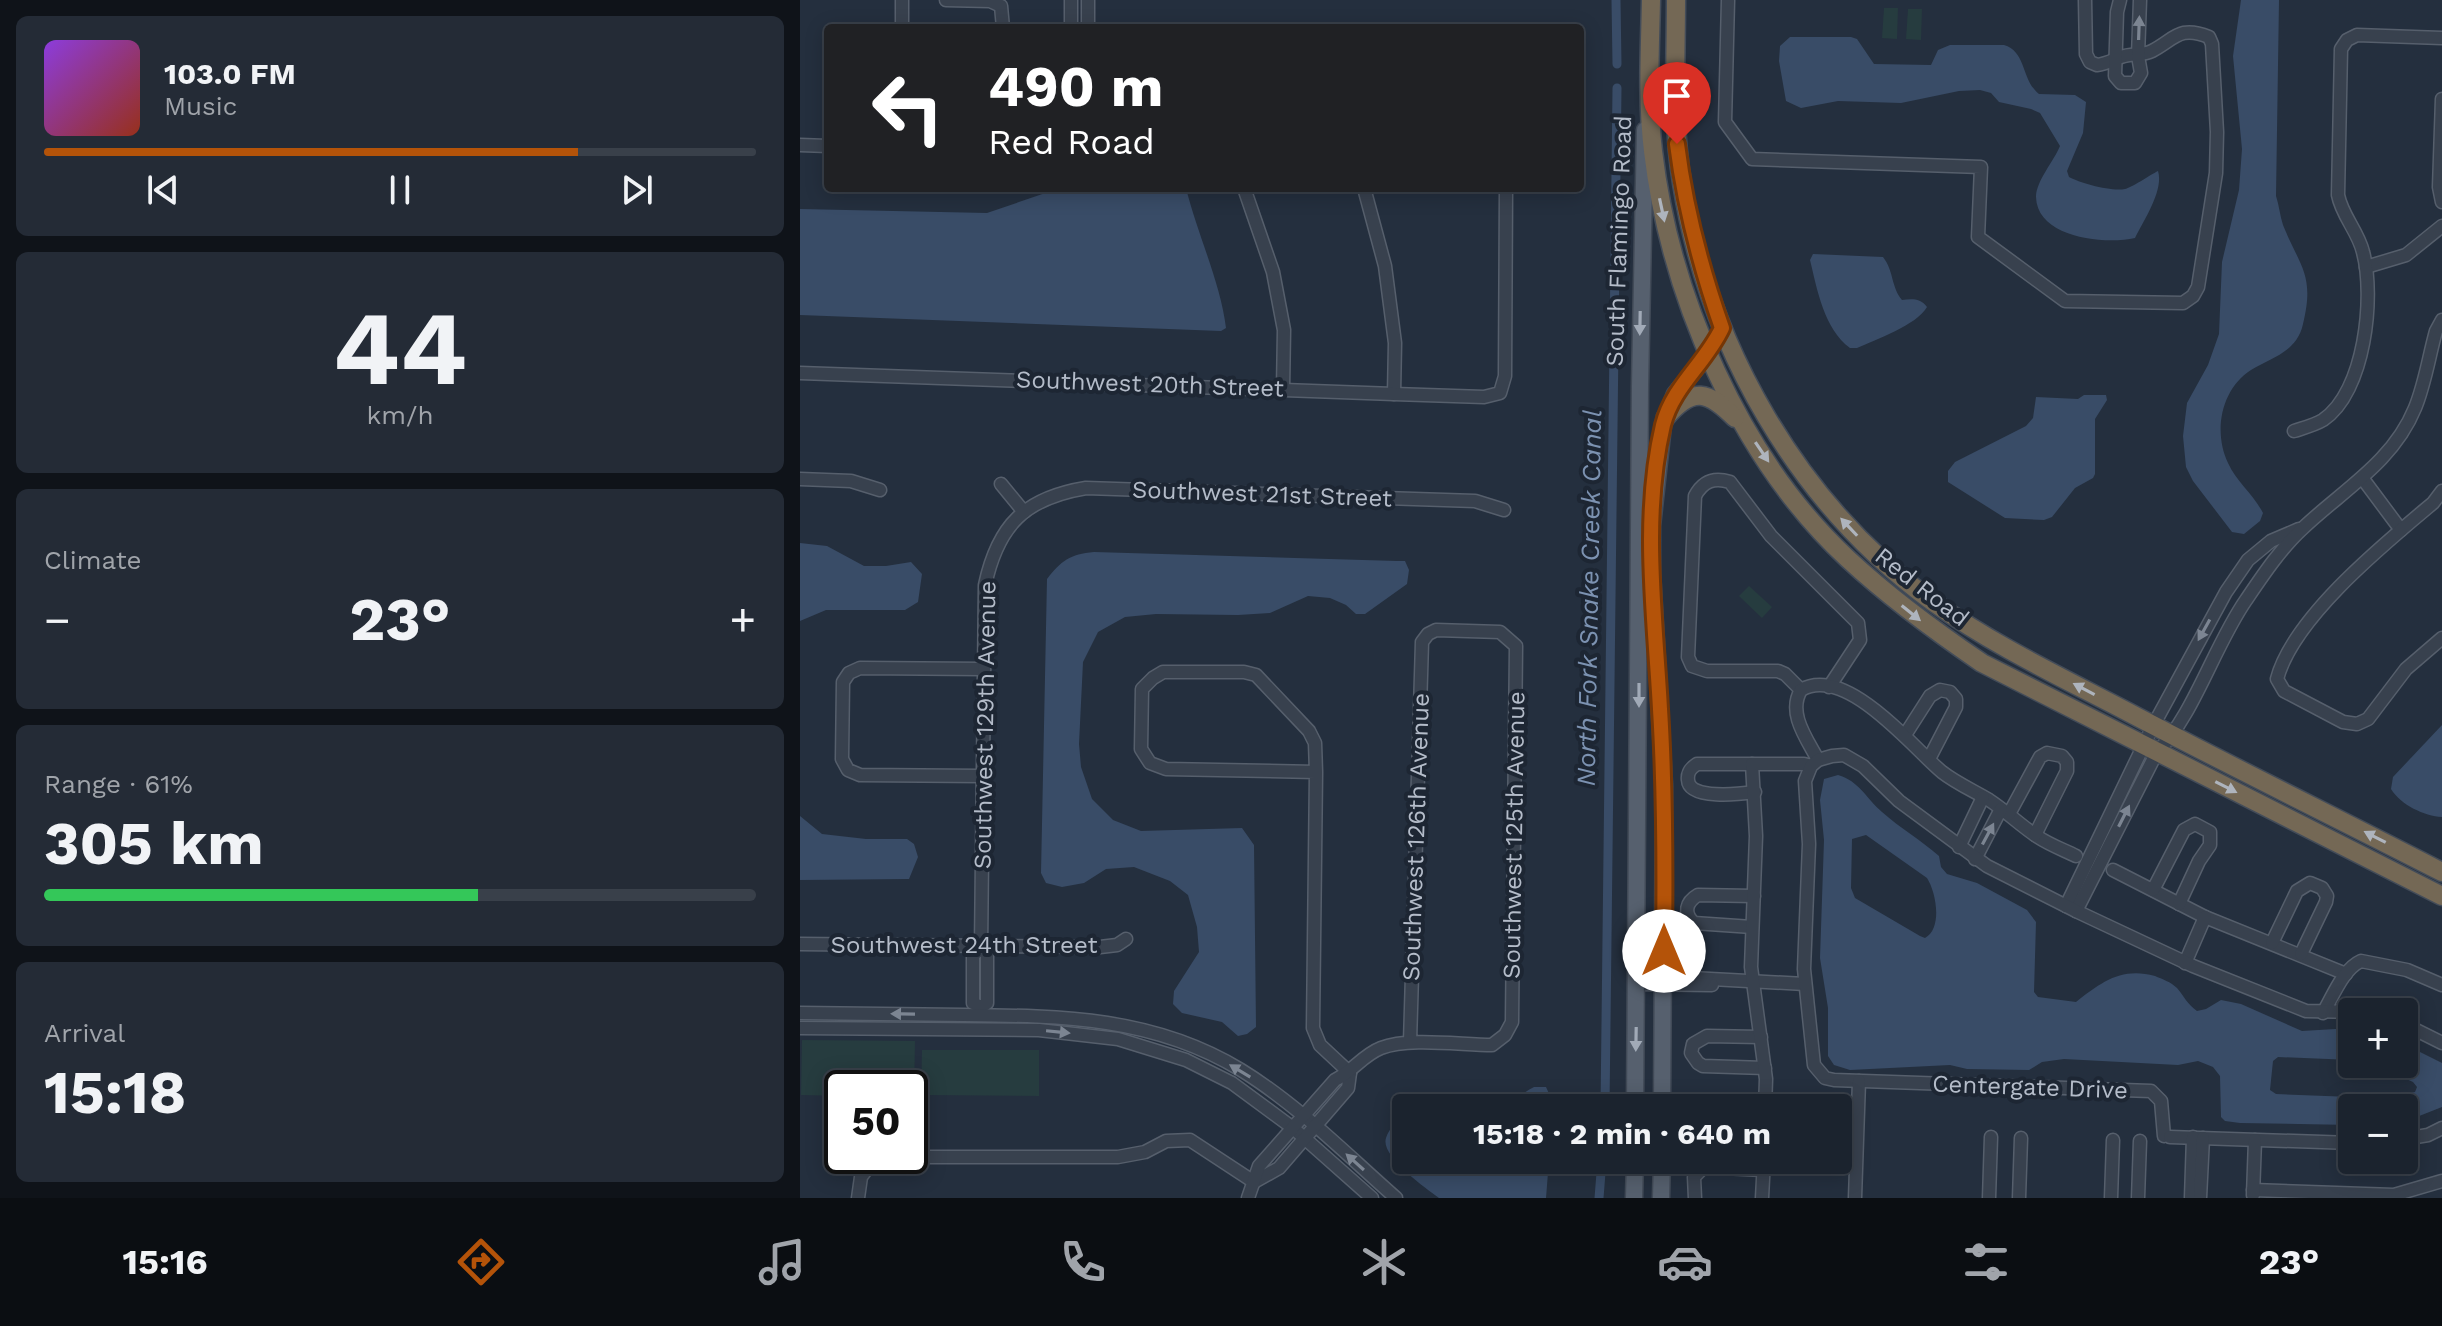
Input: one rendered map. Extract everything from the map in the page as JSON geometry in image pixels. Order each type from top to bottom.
[{"type":"highway","name":"South Flamingo Road","points":[[1649,77],[1651,0]]},
{"type":"highway","name":"Red Road","points":[[1676,0],[1675,105],[1682,185],[1703,273],[1722,328],[1771,426],[1804,474],[1861,540],[1932,601],[1995,642],[2153,726],[2442,872]]},
{"type":"highway","name":"Red Road","points":[[1649,77],[1657,187],[1679,278],[1708,354],[1746,426],[1787,490],[1847,558],[1916,618],[1982,663],[2442,896]]},
{"type":"highway","points":[[1666,417],[1689,396],[1702,395],[1714,399],[1746,426]]},
{"type":"main road","name":"South Flamingo Road","points":[[1635,1094],[1642,213],[1649,77]]},
{"type":"main road","points":[[1662,1094],[1664,785],[1652,573],[1656,481],[1666,417],[1675,394],[1708,354],[1722,328]]},
{"type":"main road","points":[[1634,1198],[1635,1174]]},
{"type":"main road","points":[[1661,1198],[1662,1174]]},
{"type":"street","points":[[902,0],[902,24]]},
{"type":"street","points":[[946,0],[990,1],[1001,6],[1003,24]]},
{"type":"street","points":[[1071,0],[1071,24]]},
{"type":"street","points":[[1088,0],[1088,24]]},
{"type":"street","points":[[1728,0],[1725,122],[1752,159],[1981,167],[1978,237],[2065,301],[2183,303],[2193,296],[2198,287],[2216,173],[2212,44],[2209,37],[2185,32],[2174,35],[2151,52],[2097,65],[2090,62],[2086,54],[2085,0]]},
{"type":"street","points":[[2122,0],[2117,79],[2128,85],[2139,79],[2141,68],[2138,56],[2140,0]]},
{"type":"street","points":[[2294,431],[2323,420],[2345,395],[2356,372],[2368,299],[2366,267],[2359,239],[2340,207],[2337,178],[2341,49],[2347,40],[2357,35],[2442,38]]},
{"type":"street","points":[[2442,99],[2439,187],[2442,202]]},
{"type":"street","points":[[800,145],[824,146]]},
{"type":"street","points":[[1245,192],[1273,272],[1284,330],[1283,389]]},
{"type":"street","points":[[1365,192],[1385,266],[1395,343],[1394,394]]},
{"type":"street","name":"Southwest 20th Street","points":[[800,373],[1484,397],[1500,393],[1505,376],[1506,192]]},
{"type":"street","points":[[2366,267],[2406,255],[2442,226]]},
{"type":"street","points":[[2150,749],[2173,736],[2224,634],[2267,570],[2302,528],[2363,479],[2394,443],[2414,409],[2436,331],[2442,320]]},
{"type":"street","points":[[1801,690],[1778,671],[1707,671],[1692,666],[1688,657],[1695,496],[1708,481],[1719,478],[1730,482],[1771,536],[1858,623],[1860,640],[1829,687]]},
{"type":"street","points":[[800,479],[851,481],[880,490]]},
{"type":"street","points":[[2363,479],[2401,530]]},
{"type":"street","points":[[1001,484],[1024,512]]},
{"type":"street","name":"Southwest 21st Street","points":[[1024,512],[1040,499],[1086,488],[1475,501],[1504,510]]},
{"type":"street","points":[[2442,491],[2318,612],[2281,662],[2277,679],[2284,691],[2343,722],[2357,724],[2368,719],[2406,669],[2442,638]]},
{"type":"street","name":"Southwest 129th Avenue","points":[[981,1011],[987,1003],[987,954],[981,947],[985,585],[990,563],[1009,527],[1024,512]]},
{"type":"street","points":[[2071,908],[2150,749],[2153,726],[2204,629],[2248,560],[2271,541],[2302,528]]},
{"type":"street","name":"Southwest 126th Avenue","points":[[1410,1042],[1422,642],[1436,630],[1500,632],[1507,636]]},
{"type":"street","name":"Southwest 125th Avenue","points":[[1410,1042],[1492,1045],[1505,1035],[1512,1022],[1516,646],[1507,636]]},
{"type":"street","points":[[983,776],[860,775],[848,770],[842,759],[843,682],[849,673],[860,668],[984,669]]},
{"type":"street","points":[[1316,772],[1166,769],[1150,763],[1141,749],[1142,689],[1163,672],[1244,672],[1256,675],[1309,731],[1315,743],[1316,772],[1313,1028],[1320,1045],[1350,1073]]},
{"type":"street","points":[[1815,763],[1796,716],[1797,697],[1801,690],[1815,685],[1856,698],[1905,735],[1941,771],[2005,811],[2035,835],[2076,856]]},
{"type":"street","points":[[1905,735],[1930,696],[1940,690],[1950,692],[1956,699],[1956,707],[1929,759]]},
{"type":"street","points":[[1975,859],[2040,757],[2047,753],[2062,756],[2067,762],[2067,771],[2035,835]]},
{"type":"street","points":[[1755,792],[1703,794],[1689,788],[1688,774],[1697,764],[1815,763],[1844,755],[1854,759],[1899,801],[1975,859],[2185,963],[2306,1011],[2338,1013]]},
{"type":"street","name":"Centergate Drive","points":[[1815,763],[1805,781],[1809,844],[1805,984],[1814,1065],[1825,1078],[2151,1091],[2161,1101],[2167,1136],[2338,1143]]},
{"type":"street","points":[[1752,764],[1755,792],[1751,967],[1765,1068],[1765,1094]]},
{"type":"street","points":[[1959,847],[1983,797]]},
{"type":"street","points":[[2153,890],[2184,830],[2195,824],[2204,827],[2210,832],[2210,845],[2179,904]]},
{"type":"street","points":[[2113,870],[2205,917],[2346,974]]},
{"type":"street","points":[[2272,943],[2297,891],[2310,883],[2318,885],[2327,896],[2326,902],[2301,954]]},
{"type":"street","points":[[1752,927],[1694,923],[1687,913],[1687,906],[1690,899],[1698,895],[1754,896]]},
{"type":"street","points":[[2185,963],[2205,917]]},
{"type":"street","name":"Southwest 24th Street","points":[[800,944],[1100,947],[1117,945],[1126,939]]},
{"type":"street","points":[[2323,1013],[2355,963],[2371,961],[2407,970],[2442,985]]},
{"type":"street","points":[[1637,979],[1718,982],[1743,978],[1754,982],[1805,984]]},
{"type":"street","points":[[800,1013],[981,1011],[1122,1023],[1192,1046],[1240,1070],[1303,1116],[1396,1198]]},
{"type":"street","points":[[800,1028],[1039,1030],[1118,1039],[1186,1060],[1232,1083],[1293,1128],[1372,1198]]},
{"type":"street","points":[[2418,1031],[2442,1043]]},
{"type":"street","points":[[1761,1037],[1707,1036],[1693,1044],[1691,1053],[1703,1066],[1765,1068]]},
{"type":"street","points":[[1248,1198],[1259,1166],[1335,1080],[1350,1073],[1366,1056],[1381,1048],[1410,1042]]},
{"type":"street","points":[[1254,1182],[1279,1168],[1348,1088],[1350,1073]]},
{"type":"street","points":[[1855,1198],[1859,1081]]},
{"type":"street","points":[[2418,1137],[2442,1128]]},
{"type":"street","points":[[1989,1198],[1991,1137]]},
{"type":"street","points":[[2019,1198],[2021,1138]]},
{"type":"street","points":[[2196,1195],[2198,1138]]},
{"type":"street","points":[[858,1198],[861,1177],[876,1157],[1118,1157],[1145,1152],[1166,1141],[1190,1140],[1254,1182]]},
{"type":"street","points":[[2111,1198],[2113,1140]]},
{"type":"street","points":[[2255,1140],[2253,1194],[2405,1195],[2442,1181]]},
{"type":"street","points":[[2138,1198],[2140,1141]]},
{"type":"street","points":[[1695,1198],[1694,1177],[1697,1174]]},
{"type":"street","points":[[1762,1198],[1763,1174]]},
{"type":"green space","points":[[1884,8],[1898,8],[1897,39],[1882,38]]},
{"type":"green space","points":[[1908,9],[1922,9],[1921,40],[1906,39]]},
{"type":"green space","points":[[1749,586],[1772,607],[1762,618],[1739,596]]},
{"type":"green space","points":[[802,1040],[915,1041],[914,1070],[824,1070],[824,1096],[801,1095]]},
{"type":"green space","points":[[922,1050],[1039,1050],[1039,1096],[928,1095],[928,1070],[922,1070]]},
{"type":"water","points":[[2241,0],[2279,0],[2276,196],[2283,225],[2304,272],[2307,294],[2303,324],[2295,341],[2283,353],[2241,378],[2223,412],[2223,451],[2236,476],[2263,513],[2260,521],[2244,534],[2232,532],[2193,481],[2186,467],[2183,436],[2187,403],[2208,365],[2219,334],[2222,262],[2239,190],[2242,149],[2233,56]]},
{"type":"water","points":[[1790,37],[1851,37],[1857,39],[1874,64],[1931,65],[1938,50],[1950,45],[2004,45],[2017,54],[2029,81],[2039,94],[2075,95],[2086,102],[2083,133],[2067,171],[2069,177],[2119,190],[2158,171],[2156,196],[2148,214],[2135,238],[2122,240],[2075,236],[2048,222],[2039,211],[2036,197],[2042,178],[2060,146],[2040,113],[1999,102],[1991,93],[1959,91],[1901,103],[1838,101],[1801,108],[1786,101],[1779,61],[1780,46]]},
{"type":"water","points":[[1048,192],[1187,192],[1219,294],[1226,328],[1221,331],[800,315],[800,209],[987,213]]},
{"type":"water","points":[[1813,254],[1883,257],[1902,300],[1912,299],[1927,307],[1914,320],[1895,331],[1857,348],[1850,348],[1834,330],[1823,308],[1810,260]]},
{"type":"water","points":[[2084,395],[2106,395],[2107,400],[2095,419],[2095,474],[2075,488],[2052,517],[2044,520],[2005,518],[1948,482],[1948,471],[1955,462],[2026,426],[2033,418],[2036,397],[2078,399]]},
{"type":"water","points":[[800,543],[827,546],[864,566],[911,562],[922,574],[918,602],[905,610],[826,610],[800,621]]},
{"type":"water","points":[[1094,552],[1405,561],[1409,570],[1407,584],[1365,614],[1356,614],[1346,605],[1330,598],[1308,596],[1270,613],[1125,617],[1098,632],[1083,662],[1079,744],[1081,767],[1092,799],[1113,820],[1141,831],[1242,828],[1254,845],[1256,1027],[1247,1034],[1238,1036],[1222,1022],[1182,1013],[1173,1004],[1174,991],[1199,952],[1197,927],[1188,895],[1170,881],[1134,867],[1106,869],[1084,883],[1062,887],[1046,883],[1041,873],[1047,579],[1067,560]]},
{"type":"water","points":[[2442,725],[2442,817],[2414,809],[2391,789],[2393,777]]},
{"type":"water","points":[[1838,775],[1851,781],[1882,812],[1939,856],[1941,867],[1947,874],[1977,883],[2027,910],[2036,922],[2034,992],[2038,997],[2076,1002],[2112,978],[2143,974],[2172,984],[2197,1011],[2221,1000],[2241,1004],[2302,1031],[2338,1029],[2338,1059],[2278,1057],[2273,1061],[2270,1090],[2276,1094],[2338,1096],[2338,1125],[2225,1121],[2221,1117],[2220,1076],[2213,1067],[2198,1061],[2178,1065],[2064,1059],[2042,1062],[2029,1070],[1967,1069],[1950,1065],[1850,1070],[1834,1065],[1828,1056],[1828,1008],[1820,958],[1824,840],[1820,800],[1824,779]],"holes":[[[1866,835],[1927,878],[1933,892],[1936,918],[1931,933],[1925,938],[1855,898],[1851,888],[1852,839]]]},
{"type":"water","points":[[800,816],[822,834],[866,839],[907,839],[914,844],[918,857],[909,879],[800,880]]},
{"type":"water","points":[[2418,1051],[2442,1063],[2442,1107],[2418,1116],[2418,1094],[2403,1094],[2415,1092],[2417,1087],[2404,1078],[2418,1078]]},
{"type":"water","points":[[1534,1087],[1546,1087],[1549,1094],[1522,1094]]},
{"type":"water","points":[[1392,1127],[1392,1156],[1386,1145]]},
{"type":"water","points":[[1409,1174],[1548,1174],[1546,1198],[1439,1198]]},
{"type":"waterway","name":"North Fork Snake Creek Canal","points":[[1616,0],[1617,64]]},
{"type":"waterway","name":"North Fork Snake Creek Canal","points":[[1605,1094],[1617,88]]},
{"type":"waterway","name":"North Fork Snake Creek Canal","points":[[1599,1198],[1601,1174]]},
{"type":"route","points":[[1664,951],[1664,785],[1652,573],[1656,481],[1663,425],[1675,394],[1708,354],[1722,328],[1691,226],[1677,144]]}]
